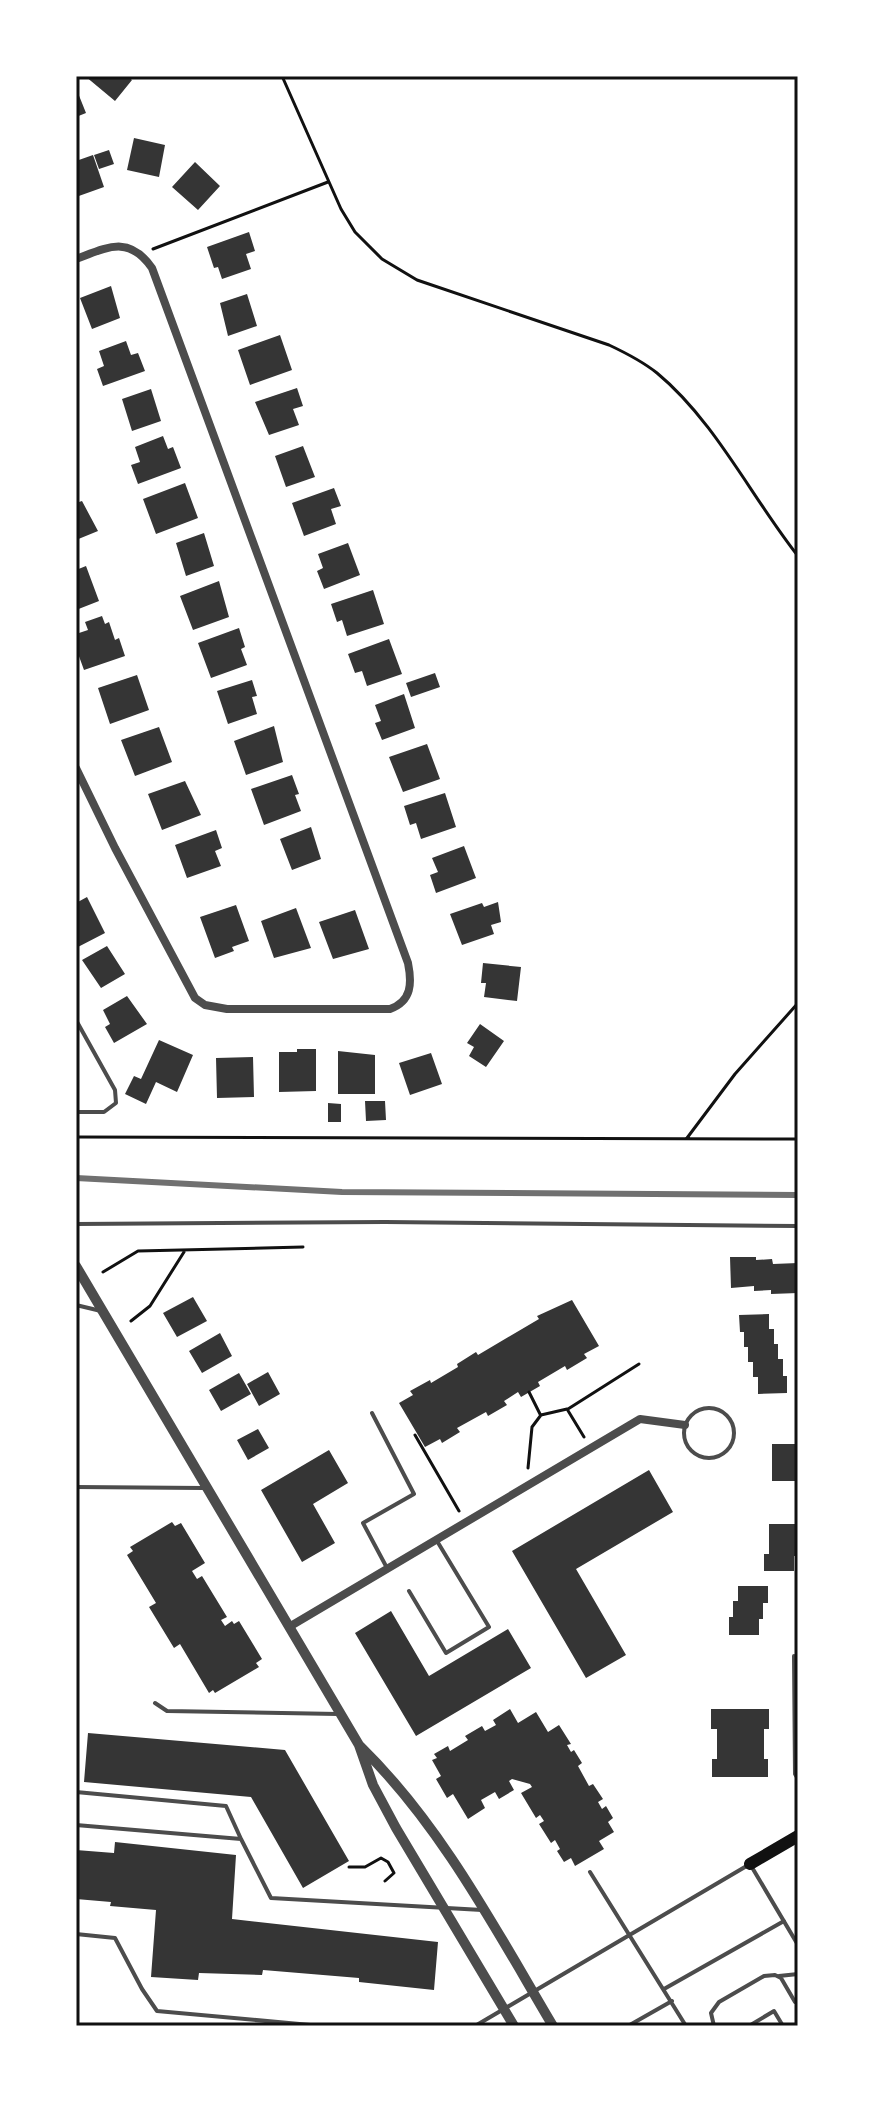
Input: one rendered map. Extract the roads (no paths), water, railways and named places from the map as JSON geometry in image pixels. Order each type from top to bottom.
[{"type":"main road","points":[[750,1864],[798,1836]]},
{"type":"street","points":[[76,259],[112,246],[128,247],[143,256],[152,268],[408,963],[412,982],[408,996],[401,1005],[390,1009],[227,1009],[205,1005],[190,991],[76,768]]},
{"type":"street","points":[[76,1266],[359,1745],[373,1785],[514,2026]]},
{"type":"street","points":[[289,1627],[640,1419],[685,1425]]},
{"type":"street","points":[[359,1745],[389,1774],[432,1832],[484,1910],[553,2026]]},
{"type":"lane","points":[[76,1020],[115,1090],[116,1103],[104,1112],[76,1112]]},
{"type":"lane","points":[[76,1224],[401,1222],[798,1226]]},
{"type":"lane","points":[[76,1305],[102,1311]]},
{"type":"lane","points":[[714,1408],[732,1423],[733,1440],[722,1454],[698,1455],[686,1442],[685,1425],[697,1411],[714,1408]]},
{"type":"lane","points":[[372,1413],[414,1494],[363,1523],[388,1570]]},
{"type":"lane","points":[[76,1487],[205,1488]]},
{"type":"lane","points":[[409,1591],[446,1653],[489,1627],[437,1541]]},
{"type":"lane","points":[[794,1656],[795,1774],[798,1779]]},
{"type":"lane","points":[[155,1703],[167,1711],[340,1714]]},
{"type":"lane","points":[[76,1792],[226,1806],[271,1898],[484,1910]]},
{"type":"lane","points":[[76,1825],[241,1839]]},
{"type":"lane","points":[[475,2026],[750,1864],[798,1945]]},
{"type":"lane","points":[[590,1872],[686,2026]]},
{"type":"lane","points":[[664,1989],[784,1921]]},
{"type":"lane","points":[[76,1934],[115,1938],[157,2011],[321,2026]]},
{"type":"lane","points":[[714,2026],[712,2010],[719,2002],[760,1978],[798,1974]]},
{"type":"lane","points":[[777,1976],[795,2002]]},
{"type":"lane","points":[[628,2026],[672,2001]]},
{"type":"lane","points":[[749,2026],[774,2011],[783,2026]]},
{"type":"railway","points":[[76,1178],[342,1192],[798,1195]]}]
